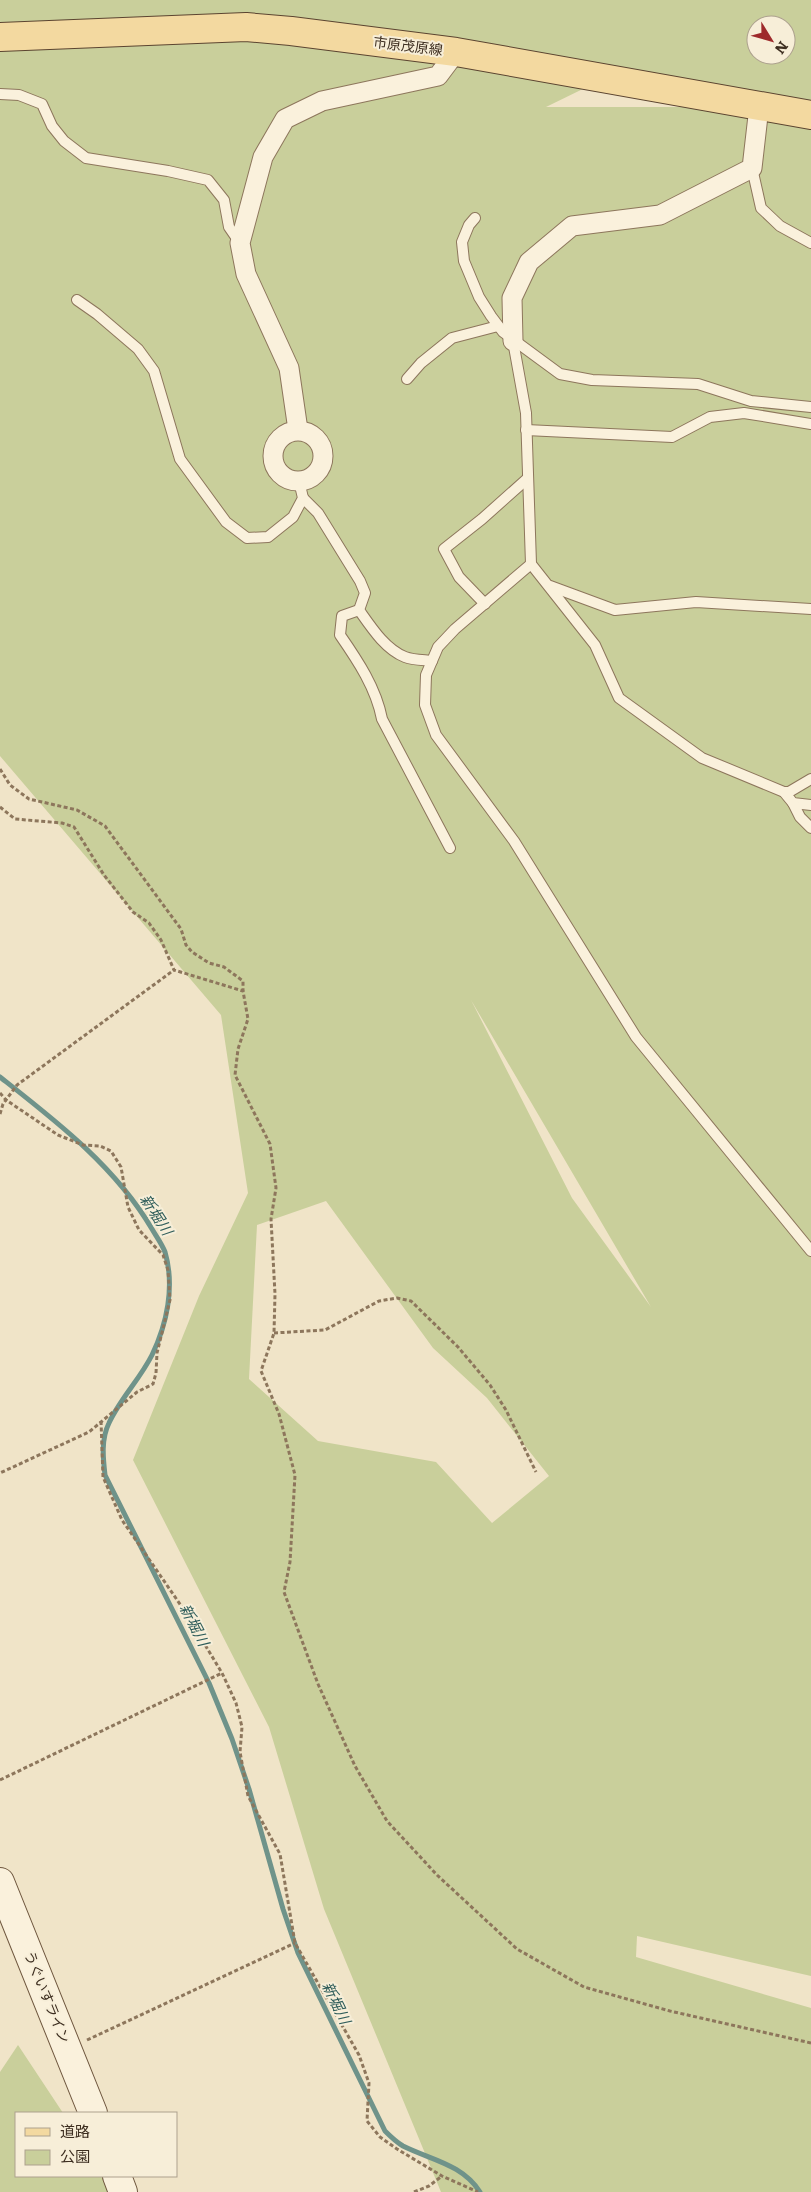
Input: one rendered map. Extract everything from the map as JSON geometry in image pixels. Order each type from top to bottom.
[{"type":"main road","name":"市原茂原線","points":[[0,37],[246,27],[291,31],[456,52],[811,115]]},
{"type":"street","points":[[298,430],[289,368],[246,274],[240,242],[263,157],[285,119],[322,102],[438,76],[456,52]]},
{"type":"street","points":[[513,341],[512,298],[529,262],[572,226],[660,214],[752,168],[759,107]]},
{"type":"street","points":[[298,430],[308,432],[316,437],[322,446],[324,455],[322,465],[317,474],[309,479],[301,490],[281,474],[275,466],[273,457],[275,447],[280,438],[298,430]]},
{"type":"street","name":"うぐいすライン","points":[[0,1882],[93,2112]]},
{"type":"street","points":[[117,2177],[123,2192]]},
{"type":"lane","points":[[0,94],[19,95],[42,104],[52,126],[64,141],[86,158],[168,171],[208,180],[224,200],[230,227],[240,242]]},
{"type":"lane","points":[[752,168],[761,208],[780,226],[811,244]]},
{"type":"lane","points":[[475,218],[462,242],[464,261],[479,297],[498,326],[513,341],[560,374],[592,380],[698,384],[751,401],[811,407]]},
{"type":"lane","points":[[78,300],[138,349],[154,371],[180,459],[226,522],[247,538],[268,537],[293,517],[301,490]]},
{"type":"lane","points":[[407,379],[421,362],[452,338],[498,326]]},
{"type":"lane","points":[[513,341],[526,413],[531,564],[595,645],[619,698],[702,758],[784,792],[789,792],[811,779]]},
{"type":"lane","points":[[526,430],[672,437],[710,417],[744,413],[811,424]]},
{"type":"lane","points":[[485,604],[459,577],[444,549],[528,478]]},
{"type":"lane","points":[[301,490],[318,512],[366,593],[359,610],[342,616],[340,635],[360,663],[389,734],[450,848]]},
{"type":"lane","points":[[531,564],[455,629],[438,647],[426,675],[426,705],[436,735],[514,841],[636,1037],[811,1251]]},
{"type":"lane","points":[[549,586],[614,610],[696,602],[811,609]]},
{"type":"lane","points":[[359,610],[370,627],[391,648],[406,658],[432,661]]},
{"type":"lane","points":[[784,792],[793,803],[800,817],[811,828]]},
{"type":"lane","points":[[793,803],[811,804]]},
{"type":"path","points":[[0,769],[10,785],[29,799],[76,810],[105,826],[181,929],[186,945],[192,952],[209,963],[224,967],[243,981],[248,1019],[238,1048],[235,1075],[270,1144],[276,1188],[271,1220],[275,1294],[274,1334],[261,1371],[279,1414],[296,1475],[290,1562],[284,1592],[318,1684],[355,1766],[387,1821],[437,1875],[516,1949],[584,1987],[670,2011],[811,2043]]},
{"type":"path","points":[[0,807],[15,819],[62,823],[74,827],[104,875],[133,912],[149,923],[161,940],[174,970],[243,991]]},
{"type":"path","points":[[0,1114],[6,1100],[17,1085],[174,970]]},
{"type":"path","points":[[0,1092],[6,1100],[58,1135],[83,1145],[100,1146],[111,1151],[121,1167],[128,1207],[139,1230],[163,1255],[168,1270],[170,1300],[157,1353],[153,1384],[137,1392],[89,1432],[0,1473]]},
{"type":"path","points":[[274,1334],[325,1330],[379,1301],[397,1298],[411,1301],[458,1347],[490,1385],[506,1410],[536,1472]]},
{"type":"path","points":[[101,1421],[102,1477],[122,1520],[184,1610],[222,1673],[236,1703],[242,1727],[240,1752],[248,1796],[280,1854],[295,1943],[358,2056],[369,2083],[367,2121],[380,2137],[442,2176],[478,2192]]},
{"type":"path","points":[[0,1780],[222,1673]]},
{"type":"path","points":[[68,2049],[295,1943]]},
{"type":"path","points":[[414,2192],[429,2186],[442,2176]]},
{"type":"green space","points":[[0,0],[811,0],[811,1976],[637,1936],[636,1957],[811,2008],[811,2192],[441,2192],[324,1909],[269,1727],[133,1460],[199,1296],[248,1193],[221,1015],[0,756]],"holes":[[[589,86],[732,107],[546,107]],[[471,1000],[651,1307],[572,1198]],[[326,1201],[433,1348],[487,1398],[549,1476],[492,1523],[436,1462],[318,1441],[249,1379],[257,1225]]]},
{"type":"green space","points":[[18,2045],[62,2112],[15,2112],[15,2177],[104,2177],[114,2192],[0,2192],[0,2072]]},
{"type":"waterway","name":"新堀川","points":[[0,1077],[63,1128],[102,1165],[137,1206],[164,1249],[168,1265],[169,1291],[162,1331],[152,1355],[106,1429],[103,1449],[105,1475],[209,1683],[232,1739],[249,1789],[283,1909],[298,1953],[385,2131],[403,2146],[455,2169],[473,2183],[480,2192]]}]
